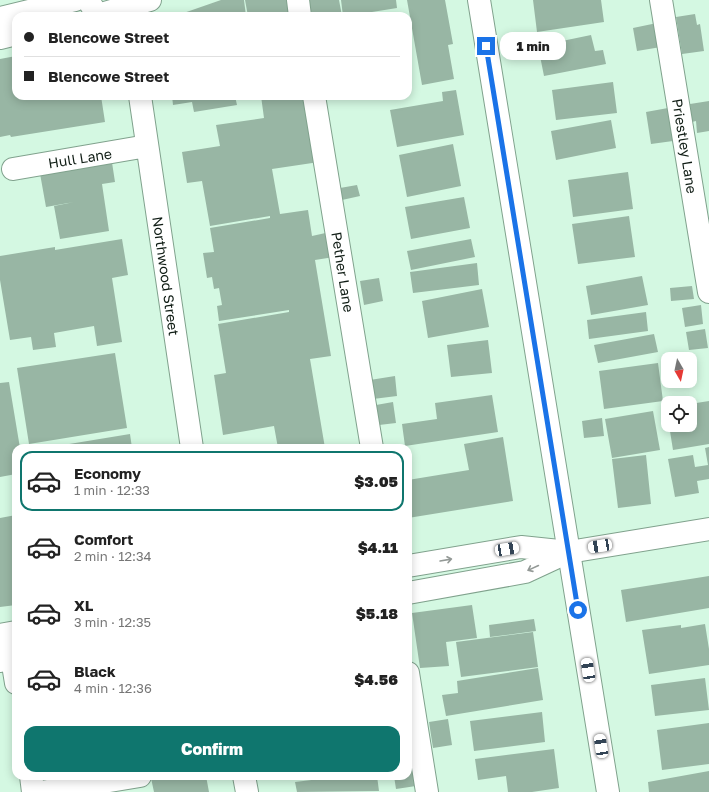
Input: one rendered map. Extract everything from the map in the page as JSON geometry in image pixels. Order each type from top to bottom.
[{"type":"street","points":[[94,12],[130,7],[150,0]]},
{"type":"street","points":[[298,0],[300,12]]},
{"type":"street","points":[[479,0],[608,792]]},
{"type":"street","name":"Priestley Lane","points":[[661,0],[709,292]]},
{"type":"street","points":[[23,12],[64,1]]},
{"type":"street","points":[[0,18],[12,15]]},
{"type":"street","points":[[0,38],[12,35]]},
{"type":"street","name":"Northwood Street","points":[[139,100],[191,444]]},
{"type":"street","name":"Pether Lane","points":[[315,100],[371,444]]},
{"type":"street","name":"Hull Lane","points":[[12,169],[147,146]]},
{"type":"street","points":[[412,592],[525,572],[569,552],[709,528]]},
{"type":"street","points":[[412,565],[521,547],[569,552]]},
{"type":"street","points":[[8,634],[9,659],[12,669]]},
{"type":"street","points":[[412,698],[427,792]]},
{"type":"street","points":[[32,780],[33,792]]},
{"type":"street","points":[[41,792],[115,780]]},
{"type":"street","points":[[245,780],[247,792]]},
{"type":"building","points":[[221,0],[244,0],[246,12],[186,12]]},
{"type":"building","points":[[245,0],[293,0],[295,12],[247,12]]},
{"type":"building","points":[[309,0],[339,0],[341,12],[311,12]]},
{"type":"building","points":[[341,0],[396,0],[397,8],[372,12],[342,12]]},
{"type":"building","points":[[407,0],[445,0],[453,44],[448,45],[454,79],[422,85],[412,28],[412,12],[409,12]]},
{"type":"building","points":[[533,0],[601,0],[604,22],[537,32]]},
{"type":"building","points":[[695,14],[697,25],[700,24],[704,51],[682,54],[676,17]]},
{"type":"building","points":[[657,23],[661,47],[637,51],[633,28]]},
{"type":"building","points":[[591,35],[595,51],[603,50],[606,64],[544,76],[538,46]]},
{"type":"building","points":[[12,57],[12,100],[102,100],[105,122],[11,137],[10,135],[0,137],[0,59]]},
{"type":"building","points":[[613,82],[617,113],[556,120],[552,90]]},
{"type":"building","points":[[456,90],[464,135],[397,147],[390,110],[443,101],[442,92]]},
{"type":"building","points":[[172,100],[236,100],[237,105],[194,112],[192,102],[173,105]]},
{"type":"building","points":[[262,100],[310,100],[319,162],[272,169],[280,214],[308,210],[312,236],[330,232],[334,257],[315,260],[331,356],[310,359],[324,444],[277,444],[274,426],[223,435],[214,375],[226,373],[218,324],[289,312],[289,310],[219,321],[217,306],[222,305],[219,288],[214,289],[212,277],[207,278],[203,253],[214,252],[210,228],[270,218],[270,216],[210,226],[202,181],[187,183],[182,152],[220,146],[216,125],[264,118]]},
{"type":"building","points":[[709,101],[709,131],[697,133],[696,121],[692,122],[690,104]]},
{"type":"building","points":[[668,108],[673,141],[651,144],[646,112]]},
{"type":"building","points":[[611,120],[616,148],[556,160],[551,131]]},
{"type":"building","points":[[453,144],[461,186],[407,197],[399,155]]},
{"type":"building","points":[[111,156],[115,182],[102,184],[109,231],[60,239],[54,206],[74,202],[46,207],[39,168]]},
{"type":"building","points":[[628,172],[633,209],[573,217],[568,180]]},
{"type":"building","points":[[357,185],[360,196],[342,200],[340,188]]},
{"type":"building","points":[[464,197],[470,228],[411,239],[405,207]]},
{"type":"building","points":[[629,216],[635,257],[578,264],[572,224]]},
{"type":"building","points":[[122,239],[128,275],[112,278],[122,342],[97,346],[94,326],[54,333],[56,347],[33,350],[31,337],[10,340],[0,280],[0,256],[55,247],[55,250]]},
{"type":"building","points":[[471,239],[475,257],[411,270],[407,251]]},
{"type":"building","points":[[477,263],[479,285],[413,293],[410,272]]},
{"type":"building","points":[[642,276],[648,305],[591,315],[586,286]]},
{"type":"building","points":[[379,278],[383,301],[364,305],[360,281]]},
{"type":"building","points":[[692,286],[694,299],[671,301],[670,288]]},
{"type":"building","points":[[482,289],[489,327],[428,338],[422,301]]},
{"type":"building","points":[[701,305],[703,324],[685,327],[682,308]]},
{"type":"building","points":[[646,312],[648,331],[589,339],[587,320]]},
{"type":"building","points":[[705,329],[708,348],[689,350],[686,332]]},
{"type":"building","points":[[654,334],[658,352],[598,363],[594,345]]},
{"type":"building","points":[[488,340],[492,373],[451,377],[447,345]]},
{"type":"building","points":[[115,353],[127,428],[29,444],[17,368]]},
{"type":"building","points":[[658,363],[662,396],[661,396],[661,401],[604,409],[599,371]]},
{"type":"building","points":[[395,376],[397,396],[373,399],[370,380]]},
{"type":"building","points":[[9,382],[19,444],[12,444],[12,475],[0,477],[0,383]]},
{"type":"building","points":[[492,395],[498,432],[412,445],[405,444],[402,424],[437,419],[435,403]]},
{"type":"building","points":[[709,401],[709,444],[673,450],[670,432],[697,432],[697,403]]},
{"type":"building","points":[[393,402],[396,423],[379,425],[376,405]]},
{"type":"building","points":[[653,411],[660,450],[612,458],[605,419]]},
{"type":"building","points":[[602,418],[604,436],[584,438],[582,421]]},
{"type":"building","points":[[130,434],[131,444],[69,444]]},
{"type":"building","points":[[503,437],[513,501],[412,517],[412,479],[469,470],[464,444]]},
{"type":"building","points":[[709,447],[709,479],[697,481],[699,493],[675,497],[668,459],[693,455],[695,467],[708,465],[705,448]]},
{"type":"building","points":[[646,455],[651,504],[618,508],[612,459]]},
{"type":"building","points":[[12,516],[12,606],[0,607],[0,518]]},
{"type":"building","points":[[709,576],[709,608],[626,622],[621,590]]},
{"type":"building","points":[[472,605],[477,638],[446,642],[449,666],[420,668],[412,613]]},
{"type":"building","points":[[534,619],[536,631],[490,637],[489,625]]},
{"type":"building","points":[[705,624],[709,649],[709,665],[649,674],[642,630],[681,625],[681,628]]},
{"type":"building","points":[[533,632],[538,667],[461,677],[456,642]]},
{"type":"building","points":[[538,668],[543,700],[446,716],[442,695],[458,693],[457,681]]},
{"type":"building","points":[[705,678],[709,710],[655,716],[651,685]]},
{"type":"building","points":[[542,712],[545,742],[474,751],[470,721]]},
{"type":"building","points":[[448,719],[452,745],[433,748],[429,722]]},
{"type":"building","points":[[709,723],[709,764],[662,770],[657,730]]},
{"type":"building","points":[[554,749],[559,788],[532,792],[508,792],[506,776],[478,780],[475,759]]},
{"type":"building","points":[[412,767],[416,786],[396,789],[395,780],[412,780]]},
{"type":"building","points":[[709,771],[709,792],[649,792],[648,782]]},
{"type":"building","points":[[151,780],[207,780],[209,792],[154,792]]},
{"type":"building","points":[[311,780],[378,780],[379,791],[297,792],[295,782]]},
{"type":"route","points":[[486,46],[578,610]]}]
